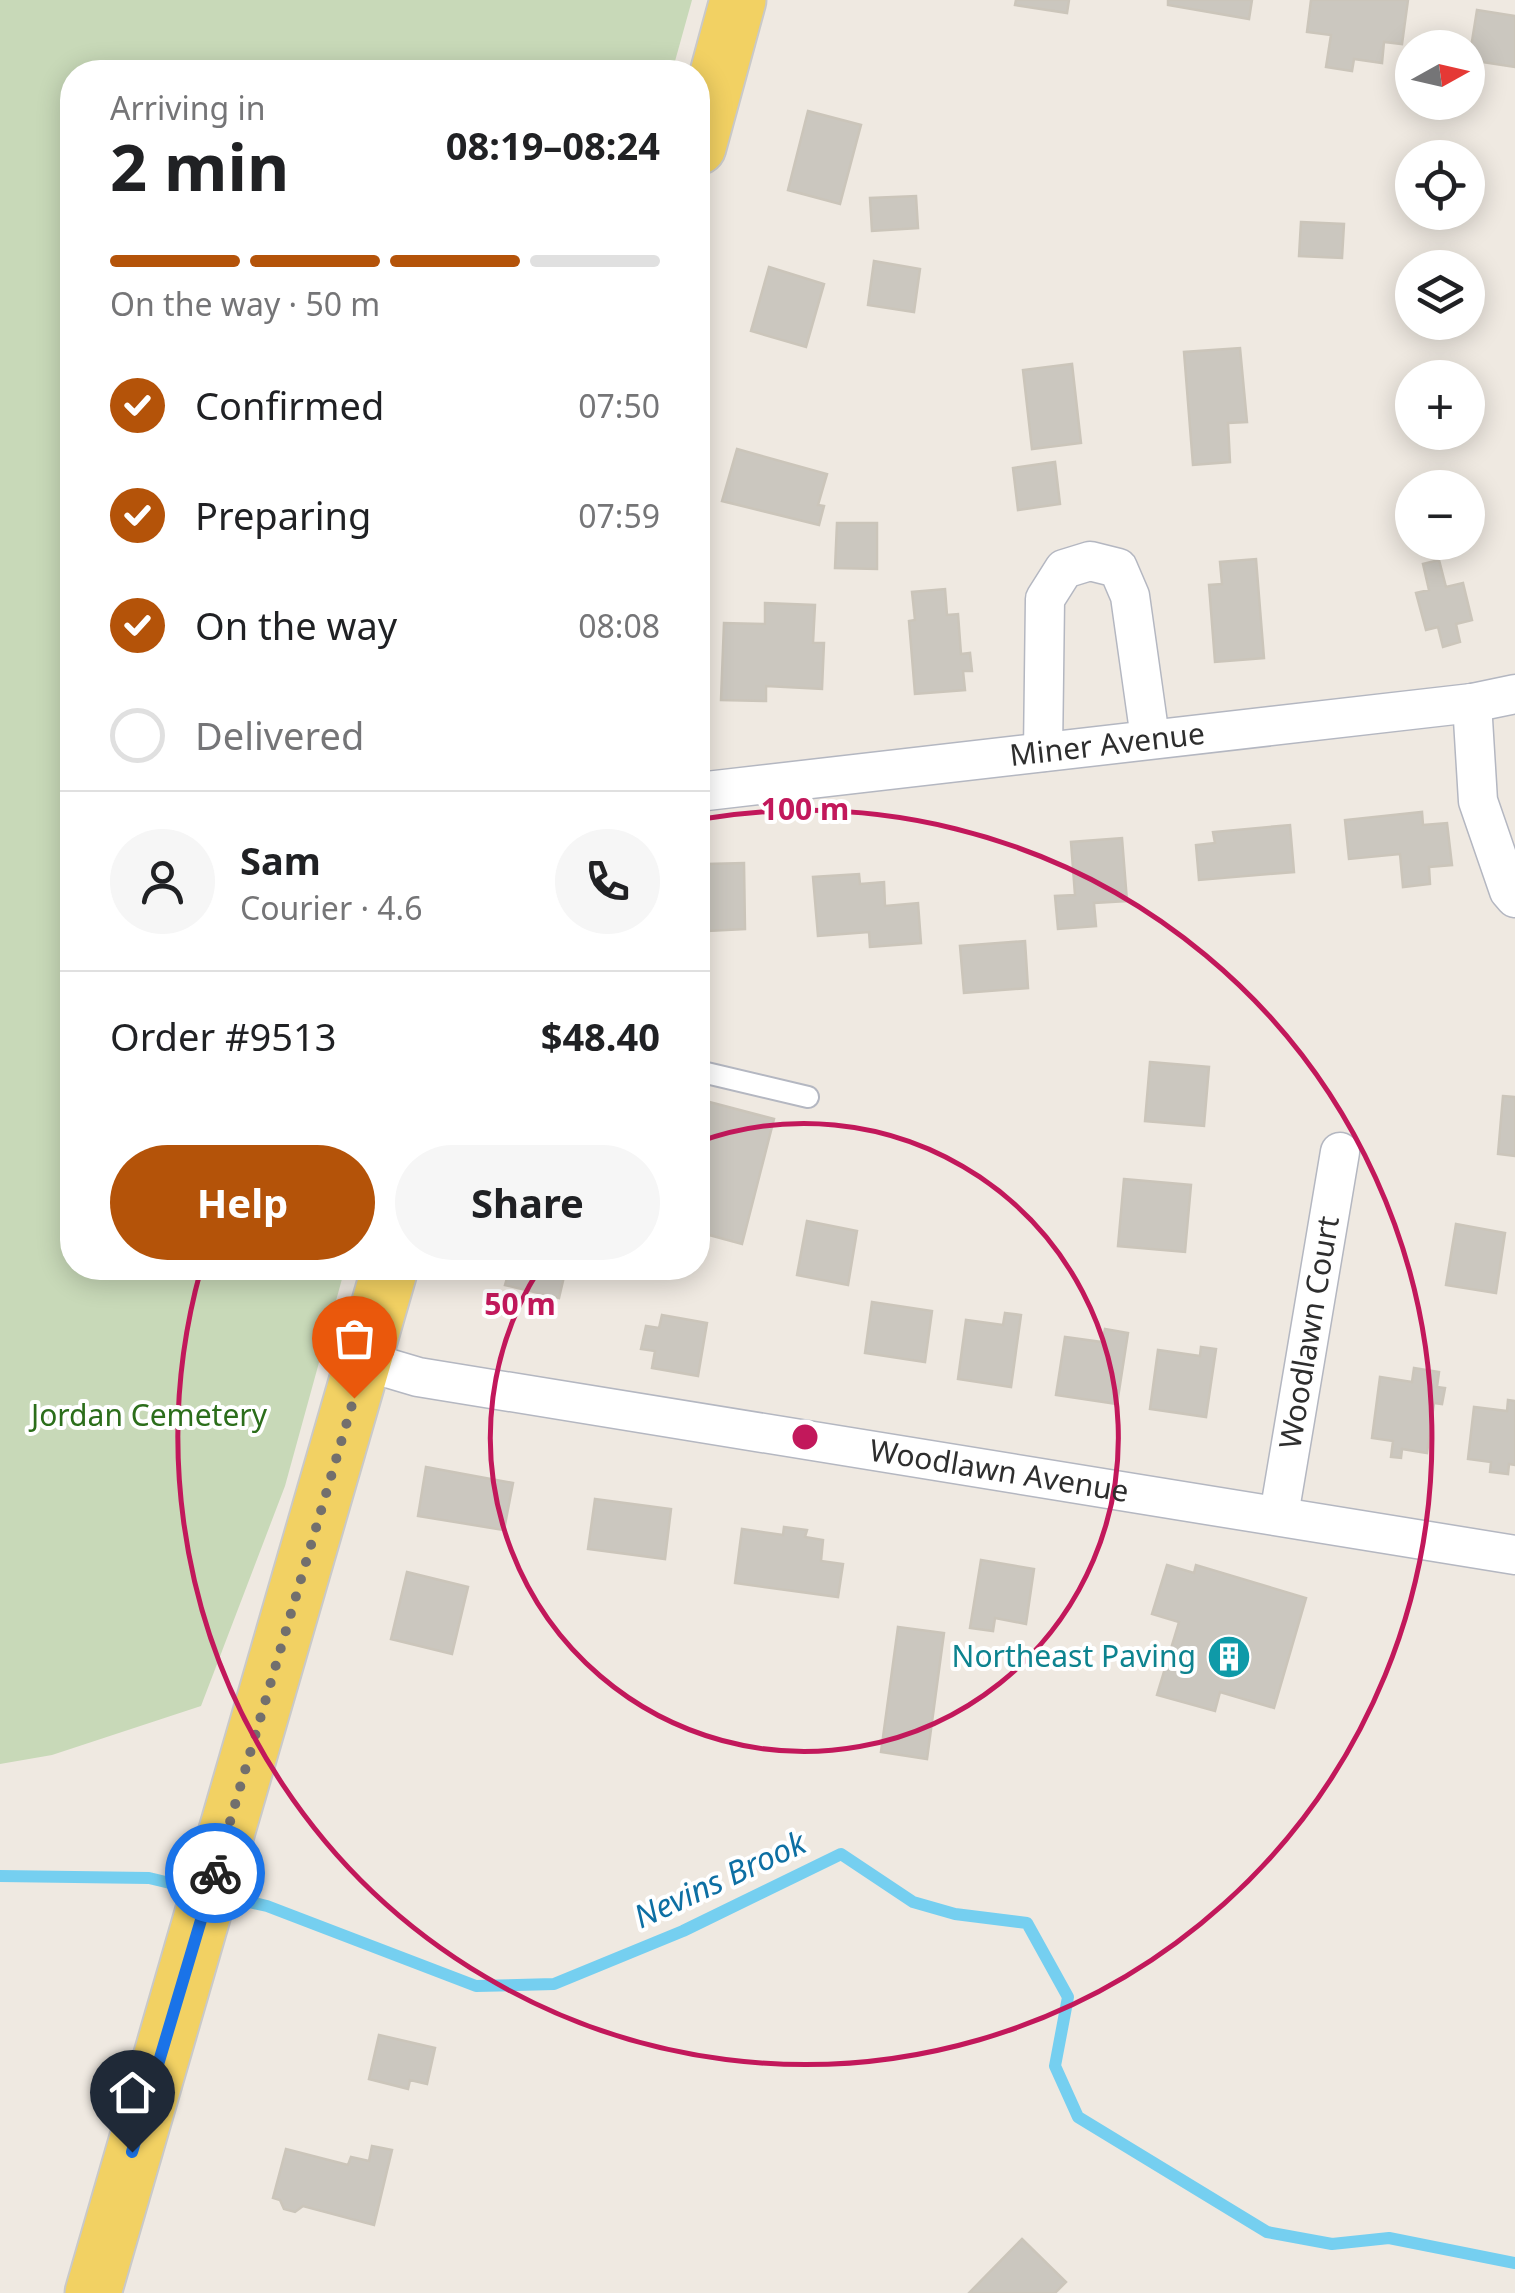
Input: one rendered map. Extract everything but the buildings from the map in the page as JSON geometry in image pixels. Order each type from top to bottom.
[{"type":"main road","points":[[710,103],[738,0]]},
{"type":"main road","points":[[93,2293],[387,1280]]},
{"type":"street","points":[[1043,752],[1045,600],[1064,569],[1090,561],[1118,568],[1130,596],[1150,738]]},
{"type":"street","name":"Miner Avenue","points":[[710,791],[1472,703],[1515,694]]},
{"type":"street","points":[[1472,703],[1478,801],[1509,891],[1515,898]]},
{"type":"street","name":"Woodlawn Court","points":[[1279,1515],[1340,1152]]},
{"type":"street","name":"Woodlawn Avenue","points":[[364,1361],[418,1377],[1515,1555]]},
{"type":"lane","points":[[710,1074],[808,1097]]},
{"type":"green space","name":"Jordan Cemetery","points":[[0,0],[692,0],[675,60],[60,60],[60,1280],[342,1280],[285,1486],[201,1706],[52,1755],[0,1764]]},
{"type":"waterway","name":"Nevins Brook","points":[[219,1895],[267,1906],[476,1986],[554,1984],[683,1931],[841,1854],[913,1902],[955,1914],[1027,1923],[1068,1997],[1055,2066],[1078,2117],[1267,2232],[1332,2244],[1389,2238],[1515,2263]]},
{"type":"waterway","name":"Nevins Brook","points":[[0,1876],[149,1878],[195,1889]]},
{"type":"way so far","points":[[215,1873],[354,1398]]},
{"type":"place","name":"Northeast Paving","points":[[1229,1657]]},
{"type":"route","points":[[132,2152],[215,1873]]}]
